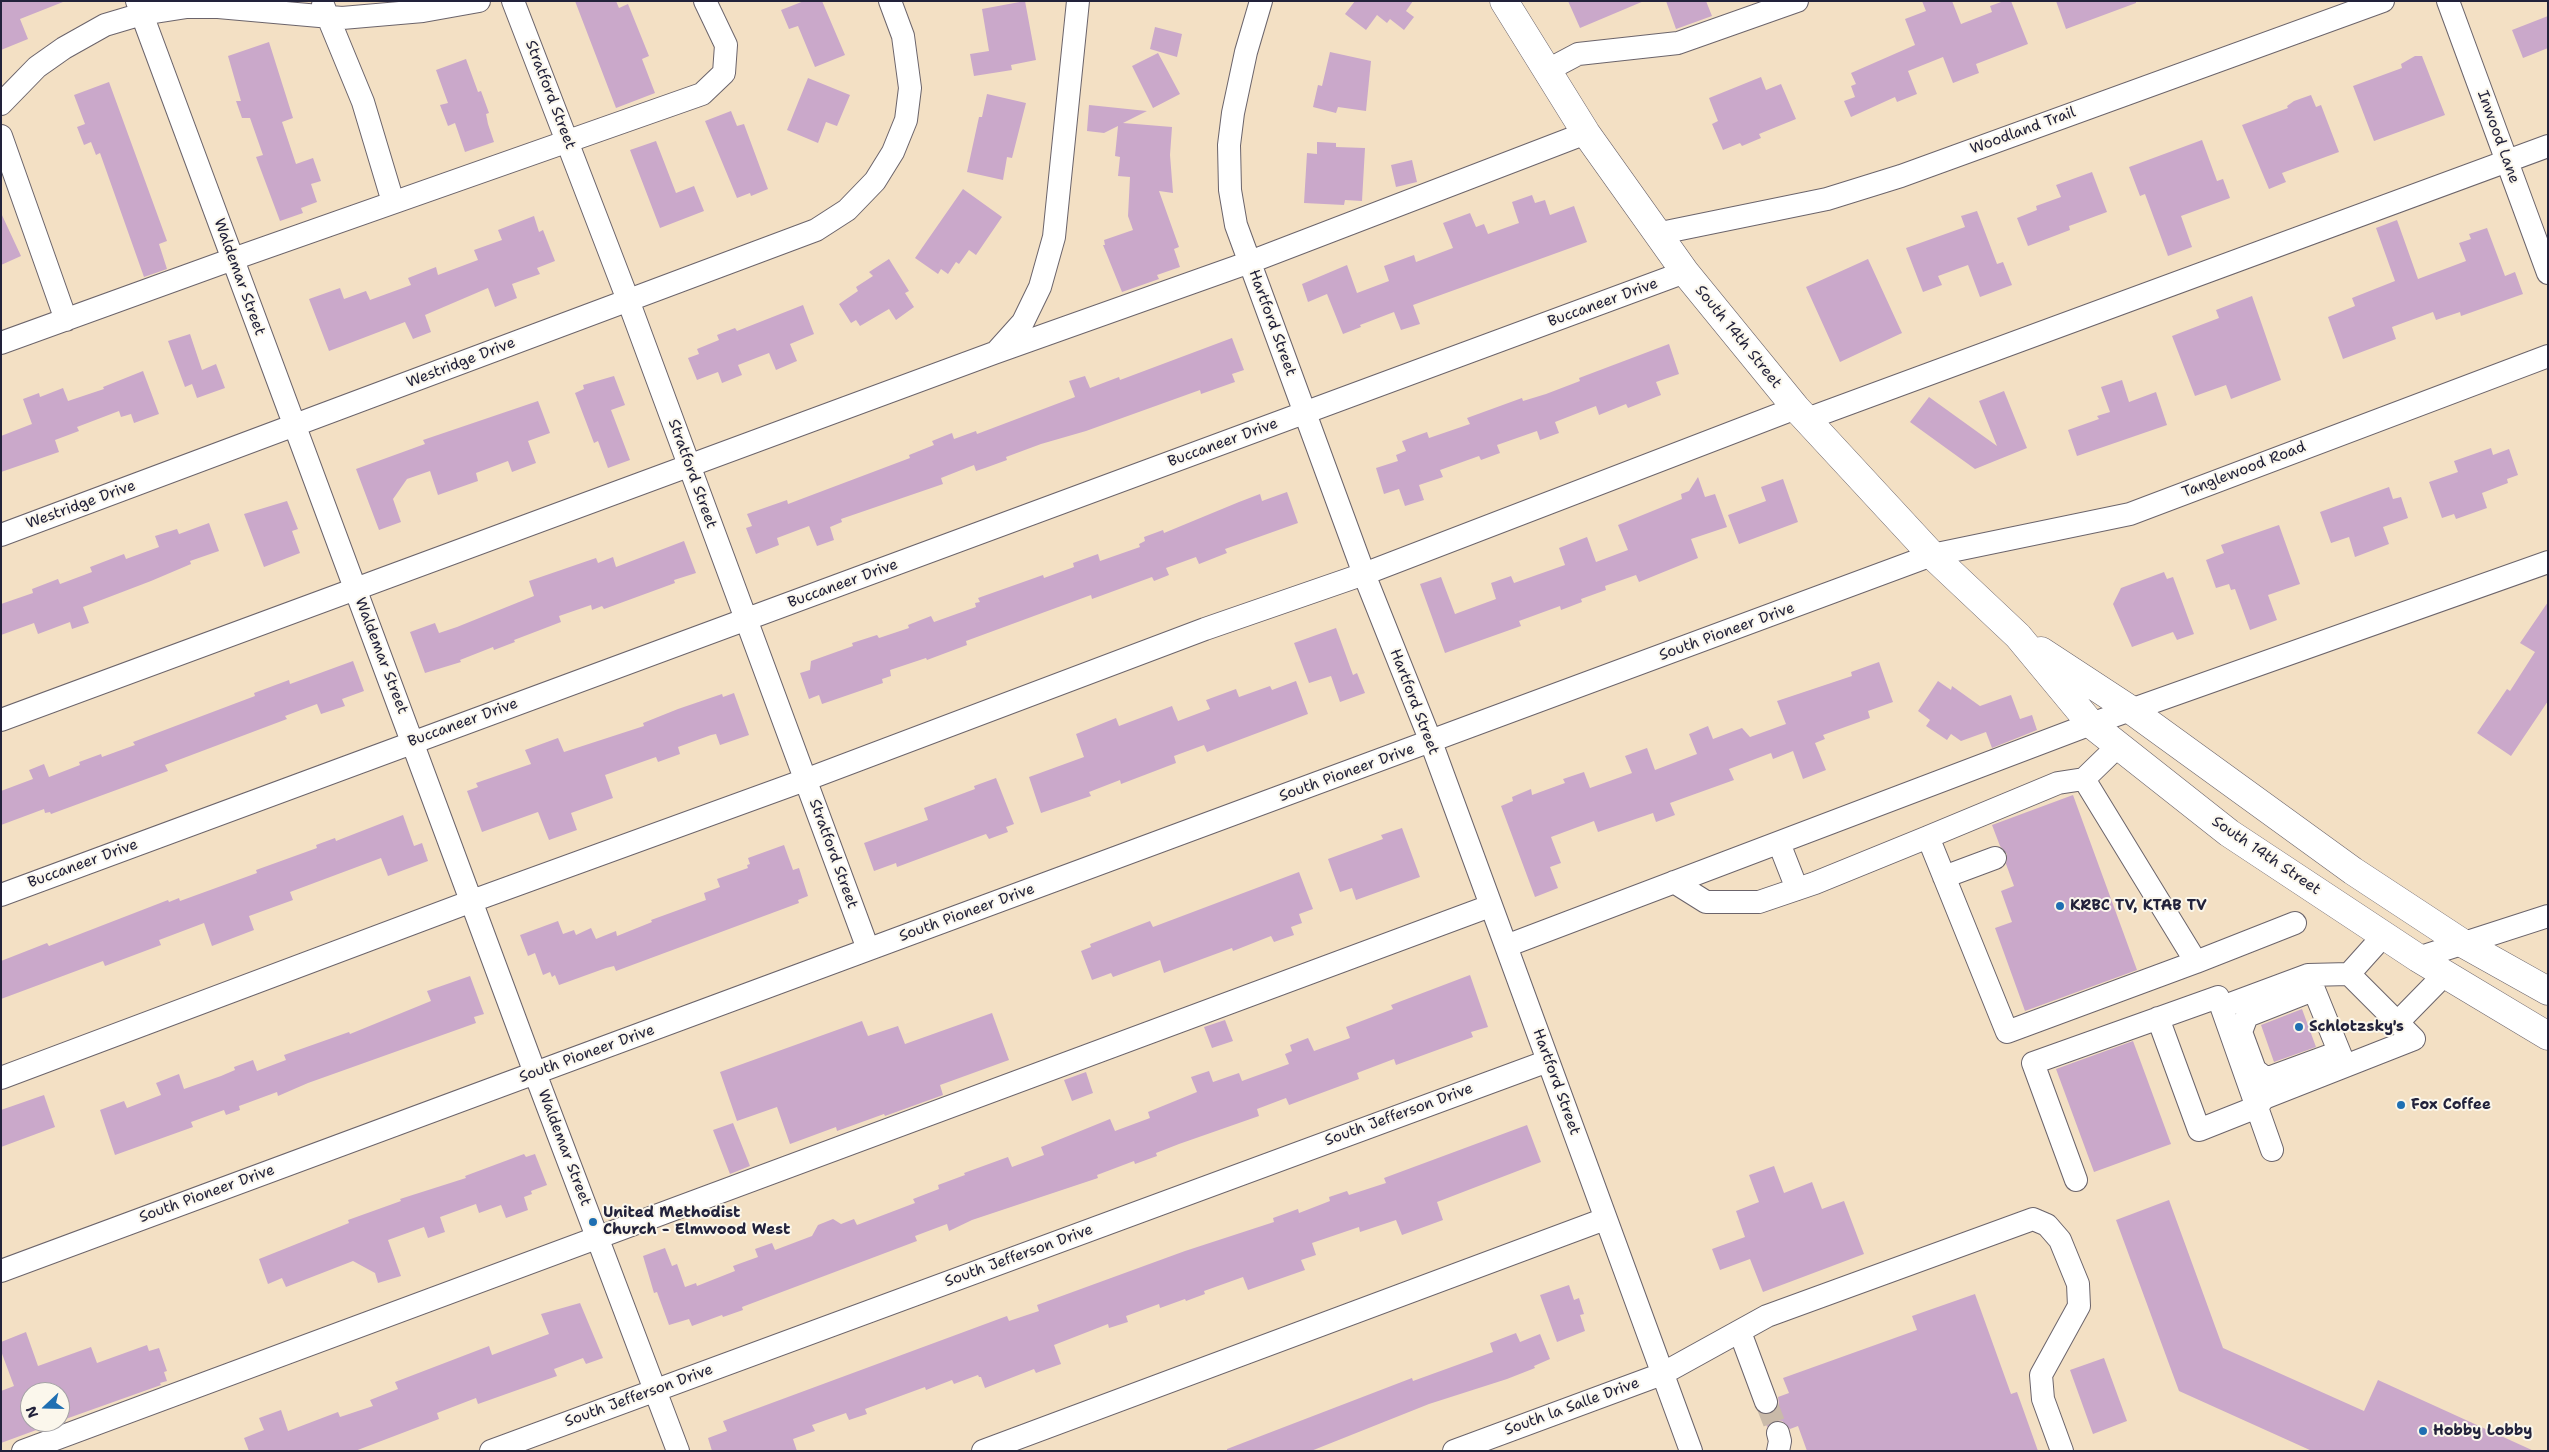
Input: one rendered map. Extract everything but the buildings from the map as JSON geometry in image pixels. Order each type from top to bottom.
[{"type":"main road","name":"South 14th Street","points":[[1504,1],[1586,133],[1656,234],[1685,272],[1801,413],[1932,554],[2018,636],[2090,724],[2229,833],[2418,958],[2548,1036]]},
{"type":"main road","name":"South 14th Street","points":[[2018,636],[2131,710],[2353,871],[2464,944],[2548,991]]},
{"type":"street","points":[[1,104],[37,67],[64,48],[139,7],[325,9],[342,18],[423,11],[479,1]]},
{"type":"street","name":"Stratford Street","points":[[513,1],[628,300],[868,949]]},
{"type":"street","points":[[1,343],[232,259],[702,94],[724,73],[726,45],[705,1]]},
{"type":"street","name":"Westridge Drive","points":[[1,535],[816,230],[847,210],[875,181],[893,152],[906,120],[910,88],[903,36],[890,1]]},
{"type":"street","points":[[994,353],[1023,322],[1040,287],[1054,237],[1078,1]]},
{"type":"street","name":"Hartford Street","points":[[1261,1],[1244,60],[1233,112],[1229,145],[1230,190],[1236,224],[1364,574],[1430,742],[1506,946],[1691,1451]]},
{"type":"street","points":[[1546,71],[1578,54],[1678,43],[1797,1]]},
{"type":"street","name":"Woodland Trail","points":[[1656,234],[1836,196],[1901,176],[2383,1]]},
{"type":"street","name":"Inwood Lane","points":[[2448,1],[2548,273]]},
{"type":"street","name":"Waldemar Street","points":[[139,7],[535,1073],[678,1451]]},
{"type":"street","points":[[325,9],[363,102],[393,202]]},
{"type":"street","points":[[1,720],[994,353],[1250,262],[1586,133]]},
{"type":"street","points":[[1,136],[66,320]]},
{"type":"street","points":[[1,1078],[472,900],[805,780],[1205,629],[1364,574],[1801,413],[2548,146]]},
{"type":"street","name":"Buccaneer Drive","points":[[1,895],[1685,272]]},
{"type":"street","name":"Tanglewood Road","points":[[1932,554],[2130,514],[2548,356]]},
{"type":"street","name":"South Pioneer Drive","points":[[1,1270],[1430,742],[1932,554]]},
{"type":"street","points":[[1506,946],[2090,724],[2548,562]]},
{"type":"street","points":[[1674,882],[1706,902],[1759,902],[1797,889],[1928,837],[2058,783],[2084,779],[2118,746]]},
{"type":"street","points":[[2084,779],[2196,962]]},
{"type":"street","points":[[1928,837],[2007,1032],[2296,923]]},
{"type":"street","points":[[1779,843],[1797,889]]},
{"type":"street","points":[[1944,877],[1995,858]]},
{"type":"street","points":[[23,1451],[1490,906]]},
{"type":"street","points":[[2418,958],[2548,916]]},
{"type":"street","points":[[2222,1008],[2310,982],[2349,974],[2384,935]]},
{"type":"street","points":[[2310,982],[2247,1016],[2241,1032],[2255,1070],[2264,1077],[2271,1077],[2414,1039],[2349,974]]},
{"type":"street","points":[[2398,1022],[2445,974]]},
{"type":"street","points":[[2310,982],[2342,1059]]},
{"type":"street","points":[[2076,1180],[2032,1063],[2218,997],[2272,1150]]},
{"type":"street","points":[[2158,1018],[2199,1130],[2257,1107],[2264,1098],[2342,1059]]},
{"type":"street","name":"South Jefferson Drive","points":[[491,1451],[1548,1061]]},
{"type":"street","points":[[983,1451],[1606,1219]]},
{"type":"street","name":"South la Salle Drive","points":[[1454,1451],[1662,1374],[1767,1316],[2033,1219],[2047,1225],[2060,1240],[2078,1284],[2079,1306],[2041,1376],[2043,1399],[2062,1451]]},
{"type":"street","points":[[1740,1332],[1766,1402]]},
{"type":"tunnel","points":[[1766,1402],[1778,1433]]},
{"type":"place","name":"KRBC TV, KTAB TV","points":[[2060,906]]},
{"type":"place","name":"Schlotzsky's","points":[[2299,1027]]},
{"type":"place","name":"Fox Coffee","points":[[2401,1105]]},
{"type":"place","name":"United Methodist Church - Elmwood West","points":[[593,1222]]},
{"type":"place","name":"Hobby Lobby","points":[[2423,1431]]}]
